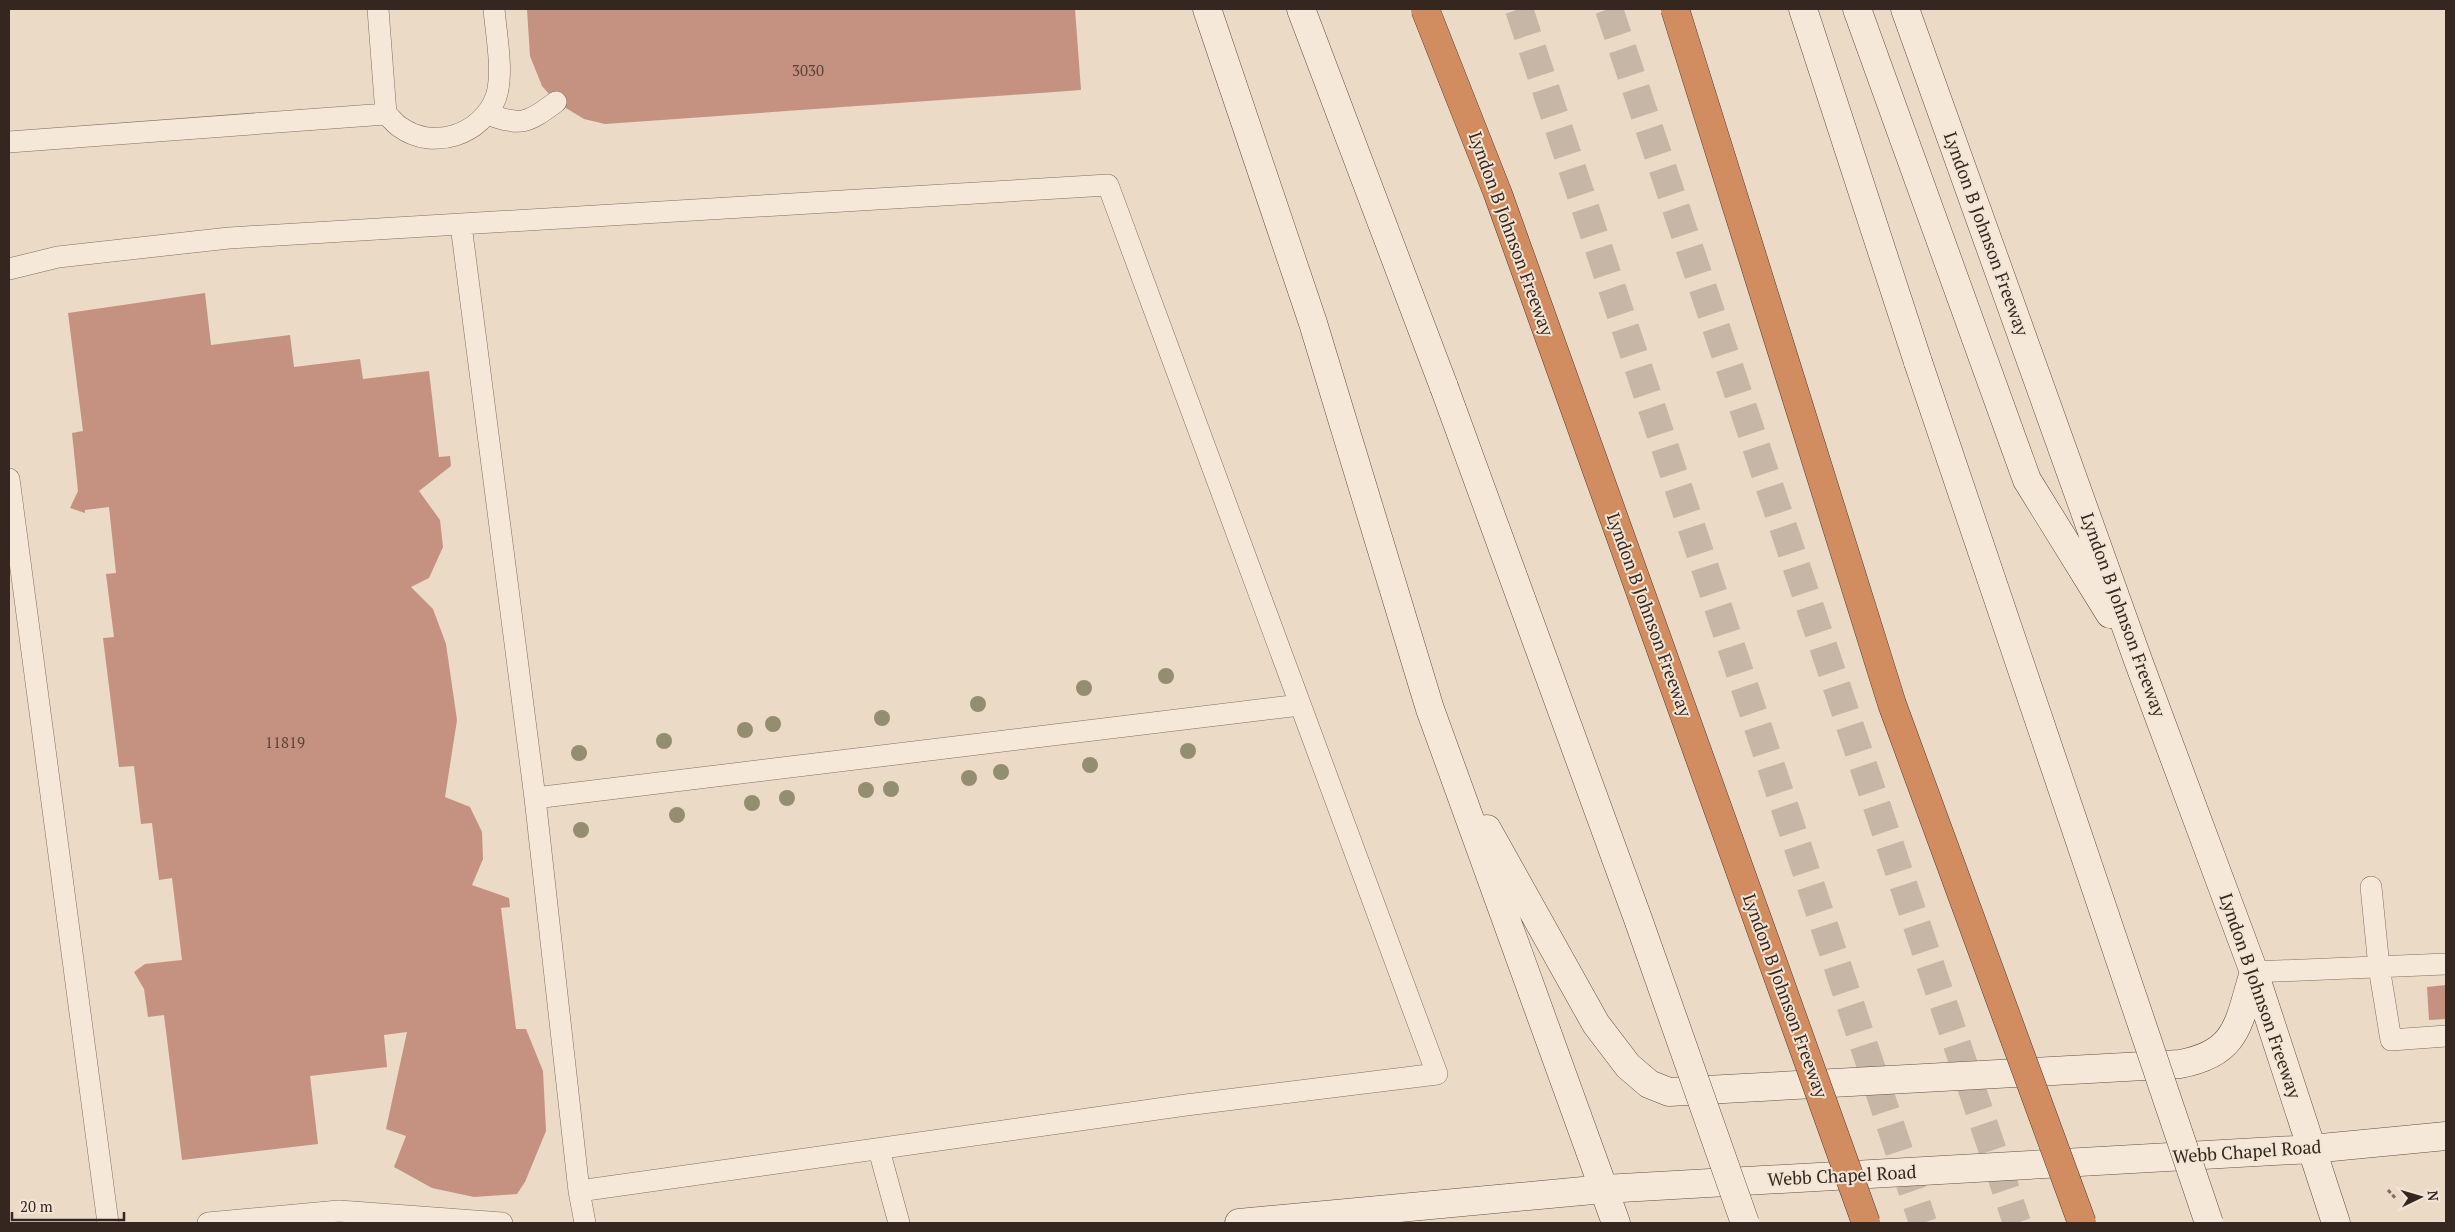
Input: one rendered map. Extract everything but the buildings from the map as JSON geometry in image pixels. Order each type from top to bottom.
[{"type":"highway","name":"Lyndon B Johnson Freeway","points":[[1425,9],[1498,194],[1866,1223]]},
{"type":"highway","points":[[1675,9],[1892,704],[2082,1223]]},
{"type":"main road","points":[[1207,9],[1313,323],[1430,709],[1616,1223]]},
{"type":"main road","points":[[1301,9],[1444,386],[1635,910],[1745,1223]]},
{"type":"main road","points":[[1803,9],[1918,362],[2209,1223]]},
{"type":"main road","points":[[1857,9],[2027,480],[2139,663]]},
{"type":"main road","name":"Lyndon B Johnson Freeway","points":[[1905,9],[2139,663],[2254,972],[2336,1223]]},
{"type":"main road","points":[[1447,757],[1596,1024],[1628,1066],[1649,1084],[1669,1092],[2180,1064],[2201,1060],[2228,1042],[2236,1030],[2254,972]]},
{"type":"main road","name":"Webb Chapel Road","points":[[1239,1223],[1604,1189],[2311,1149],[2446,1136]]},
{"type":"lane","points":[[378,9],[386,114],[400,127],[418,136],[436,139],[456,136],[472,127],[487,114],[496,97],[499,78],[494,9]]},
{"type":"lane","points":[[487,114],[513,123],[534,118],[556,102]]},
{"type":"lane","points":[[9,142],[386,114]]},
{"type":"lane","points":[[9,269],[58,257],[204,240],[1108,185],[1437,1074],[1186,1104],[879,1150],[579,1191]]},
{"type":"lane","points":[[461,225],[535,798],[579,1191],[585,1223]]},
{"type":"lane","points":[[9,479],[108,1223]]},
{"type":"lane","points":[[535,798],[1300,705]]},
{"type":"lane","points":[[2371,887],[2379,967],[2391,1040],[2446,1036]]},
{"type":"lane","points":[[2254,972],[2446,964]]},
{"type":"lane","points":[[879,1150],[899,1223]]},
{"type":"lane","points":[[208,1223],[339,1211],[502,1223]]},
{"type":"path","points":[[2388,1190],[2396,1199]]},
{"type":"tunnel","points":[[1519,9],[1923,1223]]},
{"type":"tunnel","points":[[1609,9],[2017,1223]]}]
